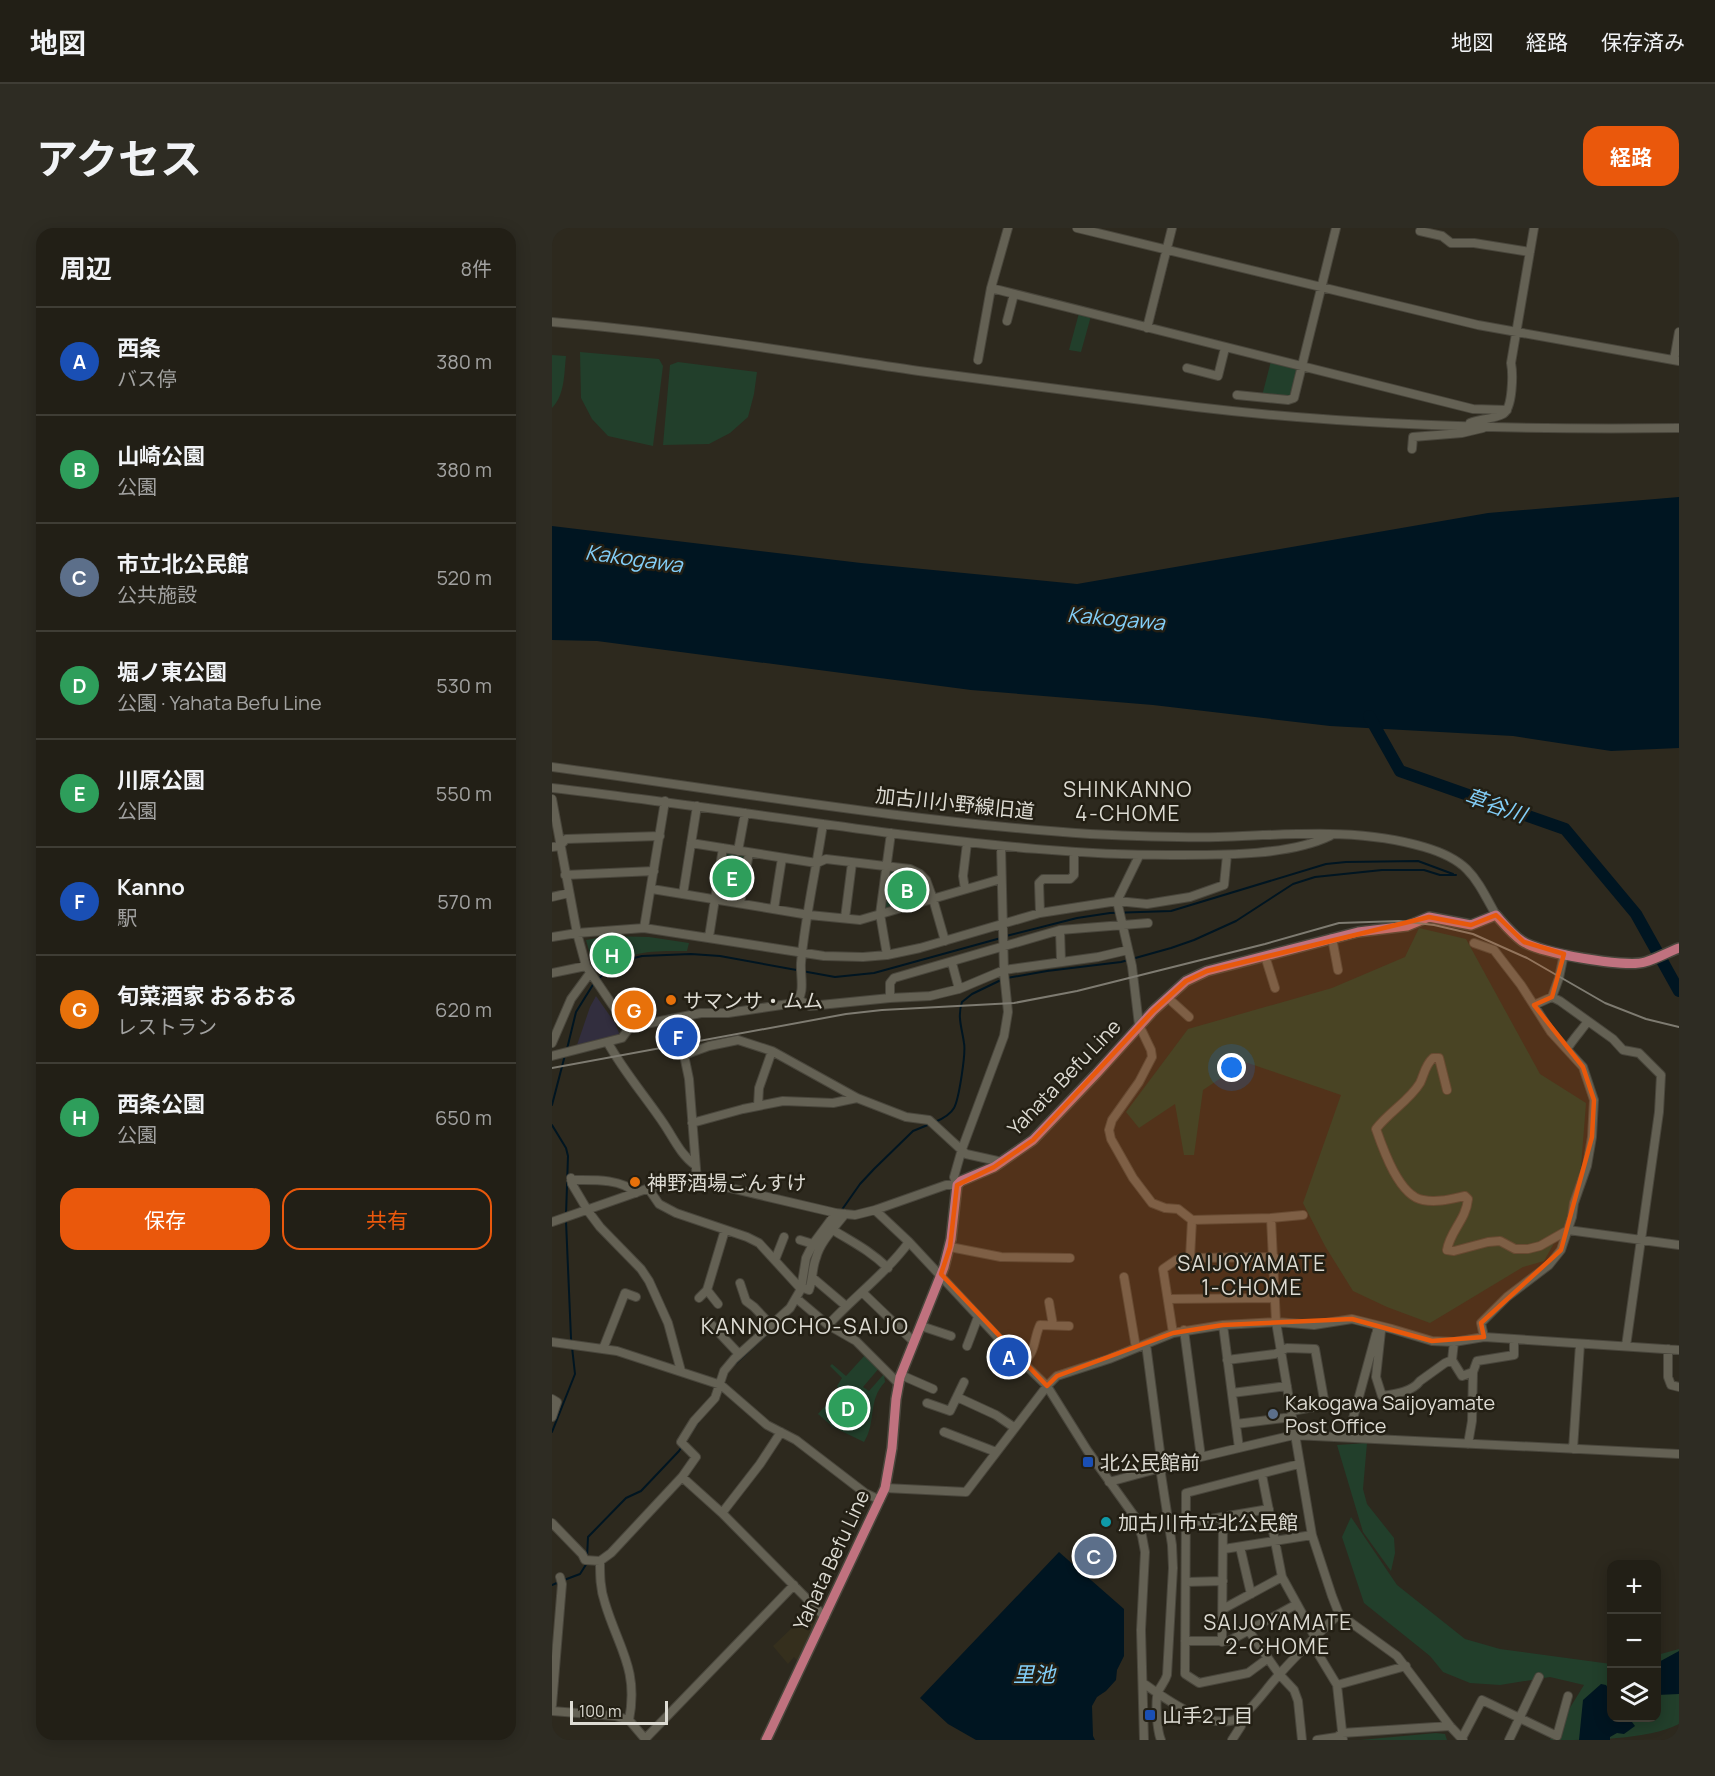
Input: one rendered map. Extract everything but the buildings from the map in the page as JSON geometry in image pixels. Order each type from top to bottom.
[{"type":"main road","name":"Yahata Befu Line","points":[[766,1740],[885,1488],[892,1448],[899,1379],[950,1247],[957,1185],[961,1181],[994,1167],[1033,1140],[1139,1025],[1186,981],[1207,970],[1332,938],[1375,929],[1407,926],[1429,917],[1472,925],[1496,915]]},
{"type":"main road","points":[[1496,915],[1524,942],[1564,954],[1628,964],[1651,959],[1675,949]]},
{"type":"street","points":[[978,360],[991,288],[1008,228]]},
{"type":"street","points":[[1077,228],[1478,325],[1677,360],[1679,332]]},
{"type":"street","points":[[1147,328],[1172,228]]},
{"type":"street","points":[[1237,395],[1292,399],[1336,228]]},
{"type":"street","points":[[1466,425],[1502,414],[1507,410],[1514,375],[1511,363],[1534,228]]},
{"type":"street","points":[[1420,231],[1442,236],[1451,243],[1474,243],[1530,252]]},
{"type":"street","points":[[991,288],[1473,409],[1507,410]]},
{"type":"street","points":[[1007,321],[1014,294]]},
{"type":"street","points":[[552,322],[662,333],[1199,407],[1363,421],[1490,426],[1679,428]]},
{"type":"street","points":[[1187,369],[1218,376],[1225,348]]},
{"type":"street","points":[[1412,449],[1413,437],[1462,433],[1490,426]]},
{"type":"street","name":"加古川小野線旧道","points":[[552,767],[941,820],[1044,830],[1183,838],[1293,834],[1363,836],[1397,840],[1423,846],[1461,862],[1477,881],[1496,915]]},
{"type":"street","points":[[552,788],[665,801],[967,843],[1074,853],[1139,856],[1249,854],[1316,842],[1332,835]]},
{"type":"street","points":[[552,799],[556,846],[566,875],[577,933],[588,970],[624,1022],[630,1027]]},
{"type":"street","points":[[644,928],[665,801]]},
{"type":"street","points":[[683,894],[697,806]]},
{"type":"street","points":[[738,850],[745,813]]},
{"type":"street","points":[[555,1055],[608,1043],[624,1036],[630,1027],[701,1013],[761,1009],[795,1003],[799,1000],[802,993],[802,953],[823,824]]},
{"type":"street","points":[[887,955],[880,914],[891,833]]},
{"type":"street","points":[[556,846],[566,839],[660,836]]},
{"type":"street","points":[[691,843],[782,858],[817,862],[826,859],[910,869],[926,880],[945,941]]},
{"type":"street","points":[[965,889],[963,876],[967,843]]},
{"type":"street","points":[[556,1221],[672,1180],[697,1181],[840,1214],[855,1215],[946,1185],[957,1185],[954,1177],[962,1149],[1004,1036],[1008,1012],[1004,971],[1001,846]]},
{"type":"street","points":[[709,937],[723,848]]},
{"type":"street","points":[[740,903],[749,853]]},
{"type":"street","points":[[1040,913],[1039,883],[1043,879],[1070,879],[1074,875],[1074,853]]},
{"type":"street","points":[[552,937],[644,928],[824,956],[887,955],[945,941],[1040,913],[1117,903],[1147,904],[1190,897],[1224,885],[1227,855]]},
{"type":"street","points":[[1139,856],[1117,903],[1132,966],[1139,1025],[1152,1057],[1139,1082],[1112,1120],[1109,1130],[1111,1139],[1133,1178],[1152,1203],[1165,1208],[1178,1209],[1192,1220],[1303,1215]]},
{"type":"street","points":[[774,909],[782,858]]},
{"type":"street","points":[[845,918],[852,863]]},
{"type":"street","points":[[566,875],[654,871]]},
{"type":"street","points":[[652,889],[809,915],[860,920],[1001,879]]},
{"type":"street","points":[[552,897],[569,893]]},
{"type":"street","points":[[890,998],[890,983],[894,978],[1060,930],[1148,923]]},
{"type":"street","points":[[1060,930],[1061,961]]},
{"type":"street","points":[[1332,938],[1338,970]]},
{"type":"street","points":[[1474,943],[1494,950],[1551,1032],[1583,1067],[1594,1100],[1592,1137],[1587,1166],[1561,1250],[1549,1265],[1507,1296],[1480,1323],[1484,1337]]},
{"type":"street","points":[[799,1000],[810,1006],[930,996],[959,989],[1004,971],[1098,957],[1128,950]]},
{"type":"street","points":[[1534,1005],[1552,997],[1564,954]]},
{"type":"street","points":[[1265,956],[1275,988]]},
{"type":"street","points":[[952,963],[959,989]]},
{"type":"street","points":[[552,973],[588,970]]},
{"type":"street","points":[[552,1043],[561,1019],[588,970]]},
{"type":"street","points":[[1552,997],[1613,1039],[1623,1050],[1639,1053],[1661,1075],[1660,1102],[1626,1346]]},
{"type":"street","points":[[1168,998],[1189,1017]]},
{"type":"street","points":[[552,1018],[561,1019]]},
{"type":"street","points":[[1567,1049],[1577,1032],[1588,1021]]},
{"type":"street","points":[[697,1181],[689,1079],[684,1055],[709,1046],[738,1040],[772,1051],[857,1098],[906,1117],[929,1120],[966,1154],[1002,1162]]},
{"type":"street","points":[[608,1043],[621,1067],[650,1104],[680,1149],[695,1165]]},
{"type":"street","points":[[758,1106],[759,1088],[772,1051]]},
{"type":"street","points":[[1447,1090],[1439,1058],[1433,1058],[1419,1085],[1385,1117],[1376,1129],[1393,1171],[1407,1192],[1424,1201],[1441,1201],[1465,1196],[1468,1200],[1467,1210],[1448,1242],[1447,1250],[1454,1251],[1500,1241],[1515,1249],[1528,1249],[1540,1246],[1568,1230],[1679,1245]]},
{"type":"street","points":[[692,1123],[791,1100],[834,1103],[857,1098]]},
{"type":"street","points":[[636,1193],[623,1184],[571,1179],[572,1185],[600,1227],[641,1269],[649,1281],[668,1323],[681,1371]]},
{"type":"street","points":[[648,1188],[659,1204],[676,1213],[759,1243],[801,1288],[809,1290],[815,1258],[833,1230],[840,1214]]},
{"type":"street","points":[[875,1210],[941,1274],[978,1317],[1047,1386],[1109,1482],[1135,1517],[1145,1552],[1142,1630],[1144,1740]]},
{"type":"street","points":[[592,1560],[611,1553],[682,1477],[696,1456],[681,1442],[694,1421],[715,1398],[724,1371],[739,1354],[799,1300],[806,1258],[813,1244],[840,1214]]},
{"type":"street","points":[[1272,1218],[1276,1322],[1294,1435],[1312,1535],[1339,1614],[1397,1656],[1450,1726],[1463,1739],[1482,1700],[1557,1736],[1568,1696]]},
{"type":"street","points":[[1190,1258],[1192,1220]]},
{"type":"street","points":[[699,1298],[707,1290],[725,1230]]},
{"type":"street","points":[[833,1230],[875,1255],[888,1268]]},
{"type":"street","points":[[775,1260],[784,1237]]},
{"type":"street","points":[[800,1240],[813,1244]]},
{"type":"street","points":[[828,1325],[888,1268],[909,1242]]},
{"type":"street","points":[[950,1247],[1001,1257],[1070,1258]]},
{"type":"street","points":[[1173,1333],[1163,1269],[1176,1260],[1190,1258],[1274,1257]]},
{"type":"street","points":[[1124,1277],[1136,1348]]},
{"type":"street","points":[[813,1278],[846,1306]]},
{"type":"street","points":[[740,1284],[747,1301],[771,1325]]},
{"type":"street","points":[[707,1290],[718,1304]]},
{"type":"street","points":[[862,1292],[914,1342]]},
{"type":"street","points":[[603,1349],[625,1293],[636,1297]]},
{"type":"street","points":[[1168,1299],[1274,1298]]},
{"type":"street","points":[[799,1300],[828,1325],[856,1341],[899,1379],[933,1389]]},
{"type":"street","points":[[1049,1302],[1053,1325]]},
{"type":"street","points":[[967,1346],[978,1317]]},
{"type":"street","points":[[885,1488],[966,1492],[1057,1376],[1184,1330],[1276,1322],[1314,1325],[1352,1319],[1432,1341],[1454,1342],[1484,1337],[1679,1350]]},
{"type":"street","points":[[709,1322],[719,1327],[739,1354]]},
{"type":"street","points":[[1023,1363],[1030,1356],[1040,1325],[1069,1326]]},
{"type":"street","points":[[1223,1325],[1239,1448]]},
{"type":"street","points":[[921,1326],[951,1336]]},
{"type":"street","points":[[1378,1328],[1381,1331],[1376,1377],[1382,1396],[1402,1393],[1419,1384],[1420,1381],[1452,1360]]},
{"type":"street","points":[[1348,1437],[1378,1328]]},
{"type":"street","points":[[1184,1330],[1201,1457]]},
{"type":"street","points":[[1468,1444],[1472,1421],[1473,1372],[1477,1361],[1514,1355],[1514,1340]]},
{"type":"street","points":[[552,1342],[617,1351],[720,1384],[767,1425],[807,1448],[865,1493],[880,1500]]},
{"type":"street","points":[[1454,1342],[1452,1360],[1462,1376],[1473,1372]]},
{"type":"street","points":[[1146,1344],[1173,1568],[1167,1675],[1157,1693],[1158,1733],[1161,1740]]},
{"type":"street","points":[[1574,1449],[1580,1344]]},
{"type":"street","points":[[1227,1360],[1275,1354],[1287,1348],[1315,1349],[1325,1405],[1292,1414],[1236,1424]]},
{"type":"street","points":[[1668,1349],[1668,1377],[1671,1385],[1679,1387]]},
{"type":"street","points":[[927,1403],[950,1411],[964,1382]]},
{"type":"street","points":[[1232,1393],[1287,1386]]},
{"type":"street","points":[[957,1397],[996,1415],[1015,1428]]},
{"type":"street","points":[[552,1399],[557,1402],[552,1417]]},
{"type":"street","points":[[722,1513],[760,1464],[781,1432]]},
{"type":"street","points":[[944,1432],[996,1452]]},
{"type":"street","points":[[1109,1482],[1294,1435],[1679,1454]]},
{"type":"street","points":[[1267,1659],[1248,1673],[1199,1683],[1185,1674],[1186,1493],[1299,1464]]},
{"type":"street","points":[[1262,1475],[1282,1577],[1337,1685],[1343,1737]]},
{"type":"street","points":[[682,1477],[722,1513],[825,1617]]},
{"type":"street","points":[[1187,1523],[1269,1509]]},
{"type":"street","points":[[1222,1642],[1223,1518]]},
{"type":"street","points":[[552,1523],[582,1554],[592,1560],[604,1602],[628,1660],[632,1695],[629,1719]]},
{"type":"street","points":[[1224,1549],[1274,1539],[1312,1535]]},
{"type":"street","points":[[1240,1547],[1251,1594]]},
{"type":"street","points":[[1223,1609],[1282,1577]]},
{"type":"street","points":[[552,1705],[561,1580]]},
{"type":"street","points":[[1186,1582],[1223,1581]]},
{"type":"street","points":[[552,1711],[629,1719],[646,1739],[794,1585]]},
{"type":"street","points":[[1185,1641],[1222,1642],[1249,1631],[1297,1604]]},
{"type":"street","points":[[1143,1683],[1185,1711],[1209,1720],[1224,1721],[1241,1717],[1279,1674],[1339,1614]]},
{"type":"street","points":[[1249,1631],[1267,1659],[1294,1690],[1298,1701],[1302,1740]]},
{"type":"street","points":[[1337,1685],[1406,1666]]},
{"type":"street","points":[[1509,1740],[1539,1677]]},
{"type":"street","points":[[1232,1740],[1241,1726],[1241,1717]]},
{"type":"street","points":[[1317,1740],[1450,1726]]},
{"type":"highlighted area","points":[[1496,915],[1524,942],[1564,954],[1552,997],[1534,1005],[1583,1067],[1594,1100],[1592,1137],[1561,1250],[1481,1323],[1484,1337],[1432,1341],[1352,1319],[1223,1325],[1173,1333],[1057,1376],[1047,1386],[941,1274],[950,1247],[957,1185],[994,1167],[1033,1140],[1153,1011],[1186,981],[1207,971],[1429,917],[1471,925]]},
{"type":"shaded area","points":[[596,996],[615,1023],[619,1033],[618,1036],[582,1048],[577,1045]]},
{"type":"shaded area","points":[[813,1608],[822,1616],[800,1663],[794,1657],[788,1664],[773,1646]]},
{"type":"green space","points":[[1079,313],[1091,316],[1081,352],[1069,350]]},
{"type":"green space","points":[[580,352],[659,359],[663,366],[653,446],[608,436],[592,419],[581,398]]},
{"type":"green space","points":[[552,355],[566,356],[562,391],[552,408]]},
{"type":"green space","points":[[1271,361],[1299,368],[1292,397],[1262,396]]},
{"type":"green space","points":[[678,362],[757,372],[748,417],[730,433],[709,444],[663,445],[670,365]]},
{"type":"green space","points":[[729,853],[742,854],[746,860],[740,900],[721,900],[718,896],[725,856]]},
{"type":"green space","points":[[892,869],[916,875],[924,882],[930,894],[926,898],[887,909],[884,906],[888,873]]},
{"type":"green space","points":[[1419,928],[1466,939],[1540,1074],[1586,1103],[1581,1167],[1566,1222],[1544,1261],[1523,1267],[1430,1323],[1353,1291],[1325,1246],[1303,1203],[1341,1095],[1245,1062],[1203,1090],[1194,1155],[1184,1155],[1175,1104],[1139,1128],[1126,1112],[1188,1029],[1332,988],[1405,957]]},
{"type":"green space","points":[[608,936],[649,937],[689,943],[687,951],[641,953],[622,959],[601,972],[591,958],[586,940]]},
{"type":"green space","points":[[866,1354],[880,1367],[863,1387],[869,1391],[884,1374],[885,1382],[876,1396],[868,1434],[864,1442],[833,1427],[818,1414],[833,1397],[842,1378],[830,1366],[832,1364],[846,1376]]},
{"type":"green space","points":[[1367,1443],[1363,1489],[1367,1504],[1394,1538],[1395,1553],[1391,1571],[1363,1532],[1337,1445]]},
{"type":"green space","points":[[1351,1517],[1397,1585],[1465,1639],[1500,1649],[1607,1663],[1607,1722],[1661,1722],[1661,1654],[1679,1649],[1679,1724],[1635,1736],[1550,1740],[1584,1685],[1550,1677],[1500,1685],[1470,1683],[1443,1672],[1430,1656],[1364,1603],[1342,1537]]},
{"type":"green space","points":[[1445,1734],[1447,1740],[1360,1740]]},
{"type":"water","name":"Kakogawa","points":[[1679,497],[1679,748],[1611,751],[1513,736],[1330,726],[1153,705],[971,690],[597,641],[552,640],[552,526],[861,563],[1077,584],[1488,513]]},
{"type":"water","name":"里池","points":[[1059,1552],[1124,1609],[1124,1656],[1117,1670],[1116,1680],[1097,1697],[1092,1706],[1095,1740],[976,1740],[948,1724],[920,1698]]},
{"type":"water","points":[[1679,1651],[1679,1694],[1661,1695],[1661,1661]]},
{"type":"water","points":[[1601,1684],[1606,1685],[1607,1722],[1632,1722],[1635,1726],[1624,1734],[1617,1733],[1610,1737],[1610,1740],[1579,1740],[1583,1700]]},
{"type":"waterway","name":"草谷川","points":[[1369,716],[1400,771],[1565,829],[1636,914],[1679,991]]},
{"type":"waterway","points":[[1006,936],[1077,918],[1110,913],[1171,911],[1326,864],[1418,861],[1453,874]]},
{"type":"waterway","points":[[1007,978],[1121,962],[1171,948],[1236,921],[1293,884],[1315,877],[1382,870],[1424,870],[1440,875],[1456,875]]},
{"type":"waterway","points":[[598,979],[616,964],[626,960],[642,956],[691,954],[720,956],[835,977],[874,973],[1001,938]]},
{"type":"waterway","points":[[935,1122],[952,1110],[958,1095],[964,1048],[960,1018],[962,1002],[972,994],[1001,980]]},
{"type":"waterway","points":[[567,1049],[576,1012],[594,983]]},
{"type":"waterway","points":[[552,1105],[565,1055]]},
{"type":"waterway","points":[[841,1211],[874,1169],[913,1131],[930,1124]]},
{"type":"waterway","points":[[552,1125],[566,1148],[568,1156],[566,1215]]},
{"type":"waterway","points":[[552,1432],[575,1374],[571,1338],[566,1221]]},
{"type":"waterway","points":[[805,1288],[810,1258]]},
{"type":"waterway","points":[[735,1364],[781,1321]]},
{"type":"waterway","points":[[587,1558],[588,1537],[626,1498],[641,1491],[679,1451],[699,1421]]},
{"type":"waterway","points":[[564,1580],[580,1574],[587,1563]]},
{"type":"waterway","points":[[552,1585],[559,1582]]},
{"type":"railway","points":[[552,1068],[846,1014],[1014,1003],[1077,991],[1339,923],[1399,921],[1434,925],[1473,934],[1527,958],[1605,1003],[1646,1019],[1679,1027]]},
{"type":"place","name":"川原公園","points":[[732,878]]},
{"type":"place","name":"山崎公園","points":[[907,890]]},
{"type":"place","name":"西条公園","points":[[612,955]]},
{"type":"place","name":"サマンサ・ムム","points":[[671,1000]]},
{"type":"place","name":"旬菜酒家 おるおる","points":[[634,1010]]},
{"type":"place","name":"Kanno","points":[[678,1037]]},
{"type":"place","name":"神野酒場ごんすけ","points":[[635,1182]]},
{"type":"place","name":"西条","points":[[1009,1357]]},
{"type":"place","name":"堀ノ東公園","points":[[848,1408]]},
{"type":"place","name":"Kakogawa Saijoyamate Post Office","points":[[1273,1414]]},
{"type":"place","name":"北公民館前","points":[[1088,1462]]},
{"type":"place","name":"加古川市立北公民館","points":[[1106,1522]]},
{"type":"place","name":"市立北公民館","points":[[1094,1556]]},
{"type":"place","name":"山手2丁目","points":[[1150,1715]]},
{"type":"district","name":"SHINKANNO 4-CHOME","points":[[1128,801]]},
{"type":"district","name":"SAIJOYAMATE 1-CHOME","points":[[1252,1275]]},
{"type":"district","name":"KANNOCHO-SAIJO","points":[[805,1326]]},
{"type":"district","name":"SAIJOYAMATE 2-CHOME","points":[[1278,1634]]}]
